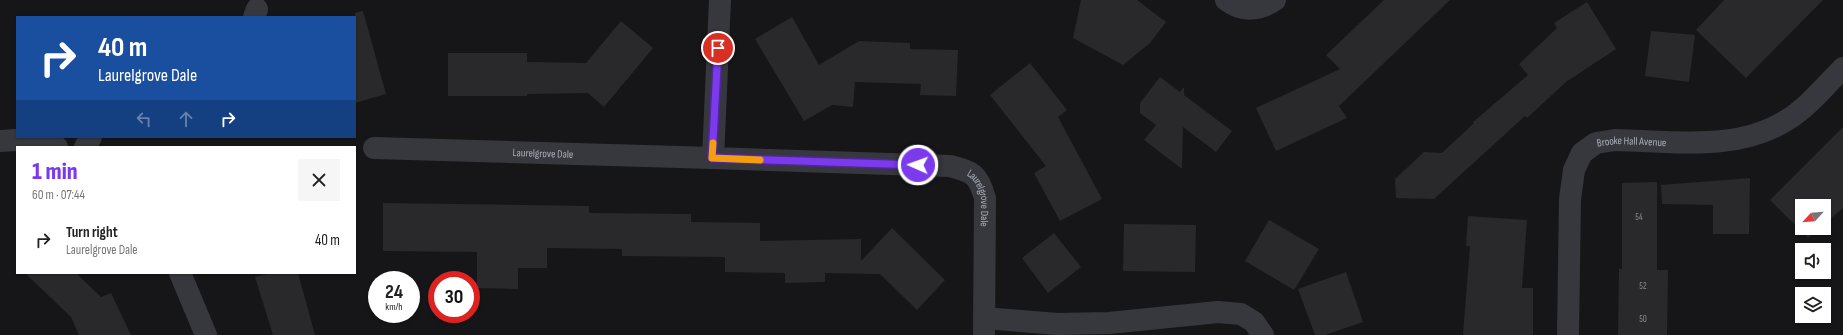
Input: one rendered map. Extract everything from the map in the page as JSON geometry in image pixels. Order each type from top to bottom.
[{"type":"street","points":[[712,158],[720,0]]},
{"type":"street","points":[[1226,0],[1235,7],[1251,10],[1275,0]]},
{"type":"street","name":"Brooke Hall Avenue","points":[[1568,335],[1570,199],[1574,170],[1582,152],[1596,143],[1614,140],[1727,141],[1759,134],[1788,120],[1843,68]]},
{"type":"street","points":[[0,141],[16,140],[51,146]]},
{"type":"street","name":"Laurelgrove Dale","points":[[374,148],[950,166],[967,170],[980,181],[984,198],[984,326],[1109,323],[1218,312],[1241,314],[1254,322],[1263,335]]},
{"type":"street","points":[[180,274],[206,335]]},
{"type":"building","points":[[1081,0],[1137,0],[1166,22],[1150,43],[1123,65],[1073,38]]},
{"type":"building","points":[[1384,0],[1450,0],[1339,106],[1347,118],[1276,151],[1256,108],[1340,69],[1326,55]]},
{"type":"building","points":[[1724,0],[1823,0],[1746,78],[1696,30]]},
{"type":"building","points":[[1587,2],[1616,49],[1566,82],[1527,118],[1525,116],[1434,199],[1396,198],[1395,179],[1424,152],[1442,153],[1474,123],[1473,122],[1528,75],[1519,64],[1557,28],[1554,23]]},
{"type":"building","points":[[363,11],[386,94],[356,103],[356,16],[355,13]]},
{"type":"building","points":[[792,17],[819,65],[859,41],[910,43],[910,49],[958,50],[956,96],[920,95],[921,84],[855,82],[853,107],[832,105],[804,121],[755,39]]},
{"type":"building","points":[[621,21],[653,48],[604,107],[588,93],[527,94],[527,96],[448,96],[448,53],[527,53],[527,62],[586,63]]},
{"type":"building","points":[[1651,31],[1695,35],[1689,82],[1645,76]]},
{"type":"building","points":[[1030,63],[1067,110],[1058,117],[1102,199],[1060,221],[1034,173],[1046,166],[990,95]]},
{"type":"building","points":[[1160,77],[1180,92],[1184,87],[1184,95],[1232,131],[1216,152],[1183,127],[1182,169],[1144,140],[1156,125],[1140,113],[1140,103]]},
{"type":"building","points":[[1843,127],[1843,208],[1831,218],[1831,199],[1795,199],[1795,225],[1770,200]]},
{"type":"building","points":[[1750,178],[1749,234],[1713,234],[1713,205],[1662,204],[1661,185]]},
{"type":"building","points":[[1657,182],[1657,270],[1668,270],[1667,335],[1618,335],[1619,269],[1622,269],[1622,183]]},
{"type":"building","points":[[383,203],[589,206],[589,213],[691,214],[691,222],[760,223],[760,241],[861,239],[861,261],[892,228],[945,280],[917,310],[880,274],[825,273],[825,282],[785,283],[785,273],[725,272],[725,257],[622,256],[622,249],[547,248],[547,268],[518,268],[518,289],[480,288],[480,271],[477,271],[477,252],[383,251]]},
{"type":"building","points":[[1468,216],[1527,220],[1522,288],[1533,288],[1533,335],[1463,335],[1470,246],[1466,246]]},
{"type":"building","points":[[1269,220],[1319,249],[1294,290],[1245,261]]},
{"type":"building","points":[[1124,224],[1196,225],[1195,272],[1123,271]]},
{"type":"building","points":[[1054,233],[1081,267],[1048,293],[1022,258]]},
{"type":"building","points":[[1346,272],[1363,322],[1325,335],[1315,335],[1298,289]]},
{"type":"building","points":[[26,274],[77,274],[101,297],[111,293],[131,335],[79,335],[71,317]]},
{"type":"building","points":[[266,274],[298,274],[315,335],[273,335],[255,277]]},
{"type":"slow traffic","points":[[713,143],[712,158],[760,160]]},
{"type":"route","points":[[718,48],[712,158],[918,165]]}]
